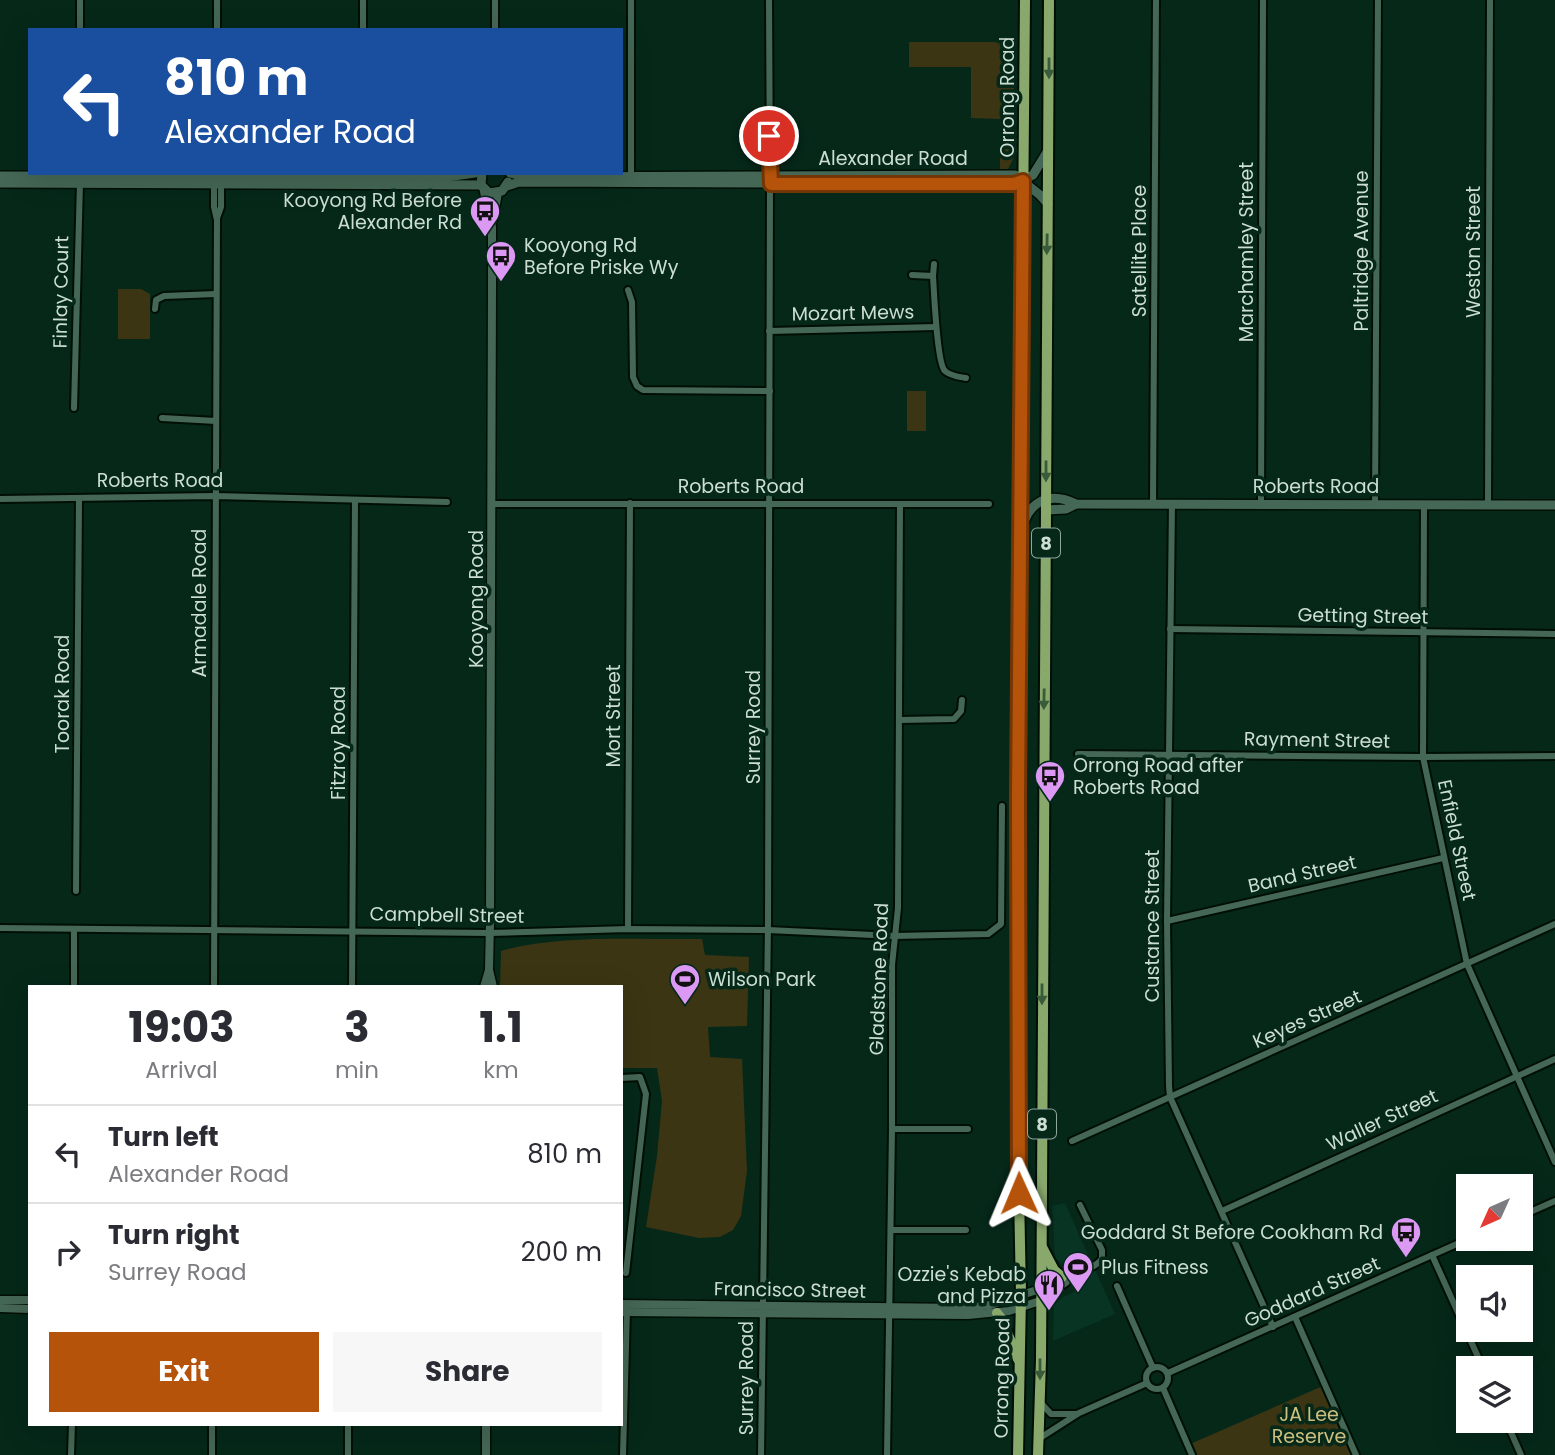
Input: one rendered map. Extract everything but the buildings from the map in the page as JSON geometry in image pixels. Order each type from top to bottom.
[{"type":"highway","name":"Orrong Road","points":[[1018,1455],[1021,1295],[1017,1091],[1024,0]]},
{"type":"highway","name":"Orrong Road","points":[[1038,1455],[1049,0]]},
{"type":"highway","points":[[1041,1244],[1054,1270],[1068,1276]]},
{"type":"highway","points":[[997,1313],[1002,1318],[1020,1364]]},
{"type":"main road","points":[[1048,151],[1034,174],[1023,181],[1048,204]]},
{"type":"main road","points":[[0,183],[460,175]]},
{"type":"main road","points":[[481,175],[482,186],[489,193],[498,193],[507,186],[508,175]]},
{"type":"main road","name":"Alexander Road","points":[[517,175],[1014,184],[1023,181]]},
{"type":"main road","points":[[0,176],[80,180]]},
{"type":"main road","points":[[363,178],[482,186]]},
{"type":"main road","name":"Alexander Road","points":[[507,186],[519,183],[631,178]]},
{"type":"main road","name":"Roberts Road","points":[[1046,504],[1066,499],[1076,503],[1555,505]]},
{"type":"main road","points":[[1021,530],[1034,504],[1046,504]]},
{"type":"street","points":[[80,0],[80,28]]},
{"type":"street","points":[[217,0],[217,28]]},
{"type":"street","points":[[363,0],[363,28]]},
{"type":"street","points":[[495,0],[495,28]]},
{"type":"street","points":[[631,0],[631,178]]},
{"type":"street","name":"Surrey Road","points":[[761,1455],[768,930],[769,0]]},
{"type":"street","name":"Satellite Place","points":[[1153,503],[1156,0]]},
{"type":"street","name":"Marchamley Street","points":[[1261,504],[1263,0]]},
{"type":"street","name":"Paltridge Avenue","points":[[1375,503],[1378,0]]},
{"type":"street","name":"Weston Street","points":[[1488,503],[1490,0]]},
{"type":"street","name":"Armadale Road","points":[[214,985],[215,421],[217,220],[220,207],[217,178]]},
{"type":"street","name":"Finlay Court","points":[[74,408],[80,180]]},
{"type":"street","name":"Kooyong Road","points":[[482,186],[492,227]]},
{"type":"street","name":"Kooyong Road","points":[[485,985],[489,971],[490,933],[492,227],[498,193]]},
{"type":"street","name":"Mozart Mews","points":[[934,264],[936,327],[942,369],[948,374],[966,378]]},
{"type":"street","name":"Mozart Mews","points":[[912,275],[933,276]]},
{"type":"street","points":[[628,290],[632,302],[633,377],[637,386],[643,390],[769,391]]},
{"type":"street","points":[[155,309],[156,300],[164,296],[216,294]]},
{"type":"street","name":"Mozart Mews","points":[[769,331],[936,327]]},
{"type":"street","points":[[162,418],[215,421]]},
{"type":"street","name":"Roberts Road","points":[[0,499],[215,496],[447,502]]},
{"type":"street","name":"Toorak Road","points":[[76,891],[79,498]]},
{"type":"street","name":"Fitzroy Road","points":[[352,985],[355,500]]},
{"type":"street","name":"Mort Street","points":[[628,929],[630,503]]},
{"type":"street","name":"Custance Street","points":[[1172,503],[1167,920],[1170,1097],[1273,1327]]},
{"type":"street","name":"Roberts Road","points":[[492,504],[989,504]]},
{"type":"street","name":"Gladstone Road","points":[[887,1455],[892,965],[898,908],[900,505]]},
{"type":"street","name":"Enfield Street","points":[[1424,505],[1423,757],[1443,858],[1467,964],[1555,1162]]},
{"type":"street","name":"Getting Street","points":[[1170,629],[1555,634]]},
{"type":"street","points":[[899,720],[954,719],[961,711],[962,700]]},
{"type":"street","name":"Rayment Street","points":[[1078,754],[1555,756]]},
{"type":"street","name":"Campbell Street","points":[[0,928],[490,933],[628,929],[768,930],[894,936],[988,934],[1001,924],[1002,806]]},
{"type":"street","name":"Band Street","points":[[1167,920],[1443,858]]},
{"type":"street","name":"Keyes Street","points":[[1072,1141],[1555,925]]},
{"type":"street","points":[[74,929],[74,985]]},
{"type":"street","name":"Kooyong Road","points":[[489,971],[493,985]]},
{"type":"street","name":"Waller Street","points":[[1222,1211],[1555,1059]]},
{"type":"street","points":[[623,1078],[640,1077],[646,1094],[626,1273]]},
{"type":"street","points":[[892,1129],[968,1129]]},
{"type":"street","points":[[1533,1211],[1555,1201]]},
{"type":"street","points":[[1040,1289],[1097,1264],[1103,1255],[1080,1205]]},
{"type":"street","points":[[891,1230],[966,1230]]},
{"type":"street","name":"Goddard Street","points":[[1168,1373],[1456,1244]]},
{"type":"street","points":[[1432,1255],[1478,1356]]},
{"type":"street","points":[[1040,1301],[1066,1283],[1068,1276]]},
{"type":"street","points":[[1117,1286],[1153,1368]]},
{"type":"street","name":"Francisco Street","points":[[889,1311],[976,1307],[1040,1289]]},
{"type":"street","points":[[0,1300],[28,1300]]},
{"type":"street","name":"Francisco Street","points":[[624,1308],[889,1311],[968,1315],[997,1313],[1040,1301]]},
{"type":"street","points":[[0,1308],[28,1309]]},
{"type":"street","points":[[623,1455],[624,1308]]},
{"type":"street","points":[[1295,1317],[1356,1455]]},
{"type":"street","points":[[1160,1367],[1168,1373],[1168,1383],[1163,1388],[1155,1389],[1147,1383],[1146,1375],[1153,1368],[1160,1367]]},
{"type":"street","points":[[1038,1439],[1079,1413],[1147,1383]]},
{"type":"street","points":[[1163,1388],[1192,1455]]},
{"type":"street","points":[[1040,1402],[1051,1414],[1079,1413]]},
{"type":"street","points":[[71,1455],[72,1426]]},
{"type":"street","points":[[212,1426],[212,1455]]},
{"type":"street","points":[[348,1426],[348,1455]]},
{"type":"street","points":[[486,1426],[486,1455]]},
{"type":"street","points":[[1511,1433],[1521,1455]]},
{"type":"shaded area","points":[[1065,1203],[1115,1314],[1053,1341],[1054,1305],[1075,1292],[1064,1266],[1055,1257],[1052,1206]]},
{"type":"green space","points":[[909,42],[1014,42],[1014,157],[1008,169],[1000,170],[1000,119],[971,118],[971,67],[909,67]]},
{"type":"green space","points":[[118,289],[141,289],[150,294],[150,339],[118,339]]},
{"type":"green space","points":[[907,391],[926,391],[926,431],[907,431]]},
{"type":"green space","points":[[702,939],[705,955],[749,957],[747,1026],[708,1027],[710,1057],[742,1059],[747,1171],[741,1216],[733,1230],[720,1237],[699,1238],[646,1227],[662,1101],[657,1068],[623,1068],[623,985],[500,985],[501,951],[549,942]]},
{"type":"green space","name":"JA Lee Reserve","points":[[1325,1385],[1356,1455],[1192,1455],[1188,1445]]},
{"type":"place","name":"Kooyong Rd Before Alexander Rd","points":[[485,238]]},
{"type":"place","name":"Kooyong Rd Before Priske Wy","points":[[501,283]]},
{"type":"place","name":"Orrong Road after Roberts Road","points":[[1050,803]]},
{"type":"place","name":"Wilson Park","points":[[685,1006]]},
{"type":"place","name":"Goddard St Before Cookham Rd","points":[[1406,1259]]},
{"type":"place","name":"Plus Fitness","points":[[1078,1294]]},
{"type":"place","name":"Ozzie's Kebab and Pizza","points":[[1049,1312]]},
{"type":"route","points":[[769,136],[771,184],[1014,184],[1023,181],[1018,797],[1019,1193]]}]
